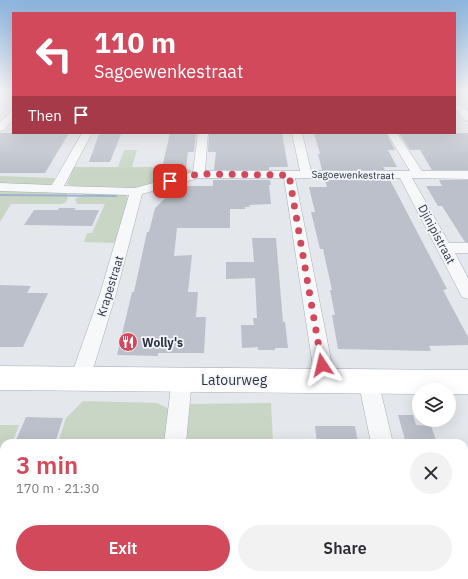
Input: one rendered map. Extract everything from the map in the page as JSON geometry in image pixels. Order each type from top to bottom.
[{"type":"main road","name":"Latourweg","points":[[0,378],[468,382]]},
{"type":"street","points":[[0,128],[10,117]]},
{"type":"street","points":[[56,189],[86,134]]},
{"type":"street","points":[[199,174],[203,134]]},
{"type":"street","points":[[297,134],[306,174]]},
{"type":"street","name":"Djinipistraat","points":[[392,134],[445,248],[468,293]]},
{"type":"street","name":"Sagoewenkestraat","points":[[0,187],[136,192],[170,181],[199,174],[468,175]]},
{"type":"street","points":[[289,175],[325,380]]},
{"type":"street","name":"Krapestraat","points":[[80,379],[108,294],[135,201],[136,192]]},
{"type":"street","points":[[445,248],[468,248]]},
{"type":"street","points":[[175,439],[182,379]]},
{"type":"street","points":[[368,380],[381,439]]},
{"type":"green space","points":[[124,150],[137,150],[132,167],[153,167],[157,177],[183,172],[187,169],[194,171],[144,187],[75,187],[67,184],[74,167],[118,167]]},
{"type":"green space","points":[[0,176],[57,179],[50,185],[0,185]]},
{"type":"green space","points":[[0,190],[66,192],[68,198],[66,202],[62,204],[11,204],[0,222]]},
{"type":"green space","points":[[85,193],[124,194],[131,201],[118,241],[113,243],[84,242],[87,233],[92,233],[105,204],[77,204],[75,199]]},
{"type":"green space","points":[[83,401],[157,403],[168,408],[169,439],[59,439],[66,418]]},
{"type":"green space","points":[[271,403],[273,439],[184,439],[188,404]]},
{"type":"green space","points":[[0,425],[19,425],[14,439],[0,439]]},
{"type":"building","points":[[0,133],[68,134],[45,173],[0,173]]},
{"type":"building","points":[[468,133],[468,170],[432,170],[420,150],[410,150],[400,134]]},
{"type":"building","points":[[99,134],[121,134],[110,162],[89,162]]},
{"type":"building","points":[[170,134],[196,134],[194,152],[188,152],[186,168],[162,168]]},
{"type":"building","points":[[209,134],[282,134],[288,167],[269,167],[269,170],[214,170],[216,152],[208,152]]},
{"type":"building","points":[[314,134],[387,134],[395,150],[388,150],[397,167],[383,167],[385,170],[322,170],[318,154],[320,154]]},
{"type":"building","points":[[213,180],[270,180],[271,185],[269,185],[271,204],[249,205],[250,207],[245,207],[245,209],[230,209],[230,228],[177,228],[174,256],[192,255],[188,292],[198,292],[196,317],[206,317],[204,353],[158,353],[158,356],[117,355],[132,292],[134,292],[147,232],[149,232],[155,208],[178,186],[213,186]]},
{"type":"building","points":[[325,180],[390,180],[447,289],[443,290],[468,337],[468,345],[429,346],[431,351],[338,349],[332,315],[335,315],[330,290],[332,290],[323,249],[320,249],[311,212],[315,212],[309,187],[327,187]]},
{"type":"building","points":[[439,180],[468,180],[468,242],[465,242],[442,206],[438,206],[426,186],[442,186]]},
{"type":"building","points":[[59,208],[76,208],[74,210],[99,210],[92,226],[24,225],[34,210],[58,210]]},
{"type":"building","points":[[252,238],[276,238],[283,322],[285,322],[288,348],[258,350],[258,347],[242,348],[241,325],[254,325],[253,318],[257,318],[255,278],[226,279],[226,262],[254,262]]},
{"type":"building","points":[[0,285],[31,286],[27,293],[48,293],[23,347],[0,347]]},
{"type":"building","points":[[398,415],[412,415],[412,427],[431,427],[436,439],[405,439]]},
{"type":"building","points":[[26,417],[63,418],[56,439],[17,439]]},
{"type":"building","points":[[315,426],[355,426],[357,439],[317,439]]},
{"type":"waterway","points":[[0,195],[116,196]]},
{"type":"place","name":"Wolly's","points":[[128,342]]},
{"type":"route","points":[[170,181],[199,174],[289,175],[322,365]]}]
